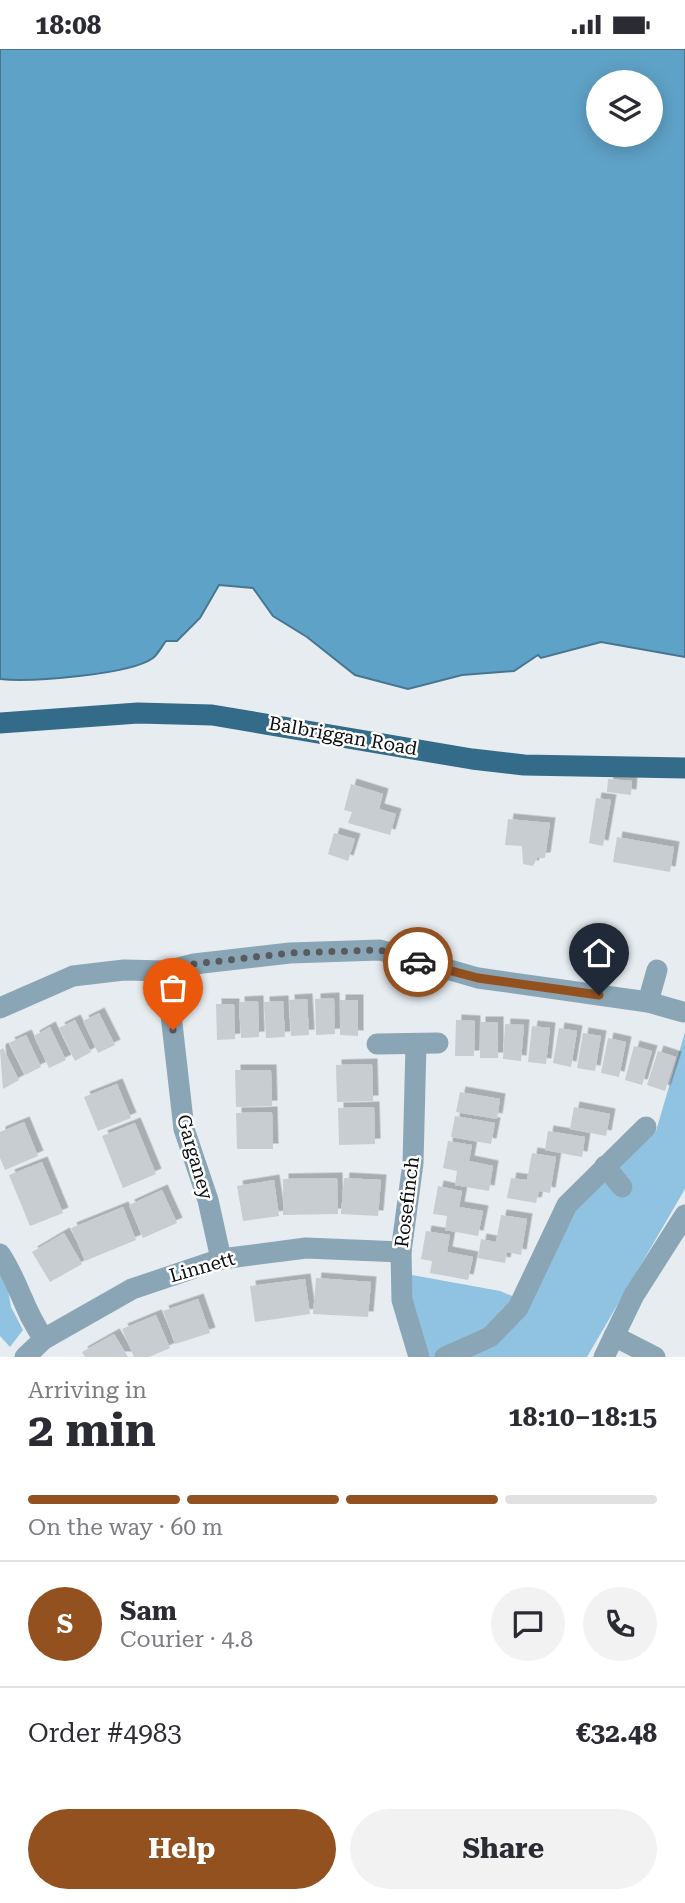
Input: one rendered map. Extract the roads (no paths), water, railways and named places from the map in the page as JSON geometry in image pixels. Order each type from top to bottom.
[{"type":"main road","name":"Balbriggan Road","points":[[0,723],[138,713],[212,715],[511,763],[685,768]]},
{"type":"street","points":[[0,1008],[73,976],[124,970],[166,971],[194,964],[290,953],[380,950],[478,978],[648,1002],[683,1012]]},
{"type":"street","points":[[648,1002],[657,970]]},
{"type":"street","name":"Garganey","points":[[166,971],[184,1129],[208,1200],[221,1259]]},
{"type":"street","name":"Rosefinch","points":[[377,1044],[427,1044],[401,1252],[402,1300],[419,1357]]},
{"type":"street","points":[[446,1357],[490,1337],[518,1308],[567,1205],[646,1127]]},
{"type":"street","points":[[604,1166],[622,1187]]},
{"type":"street","points":[[604,1357],[634,1295],[685,1215]]},
{"type":"street","name":"Linnett","points":[[25,1357],[44,1339],[132,1289],[221,1259],[306,1248],[401,1252]]},
{"type":"street","points":[[0,1254],[17,1279],[28,1317],[44,1339]]},
{"type":"street","points":[[614,1336],[655,1357]]}]
